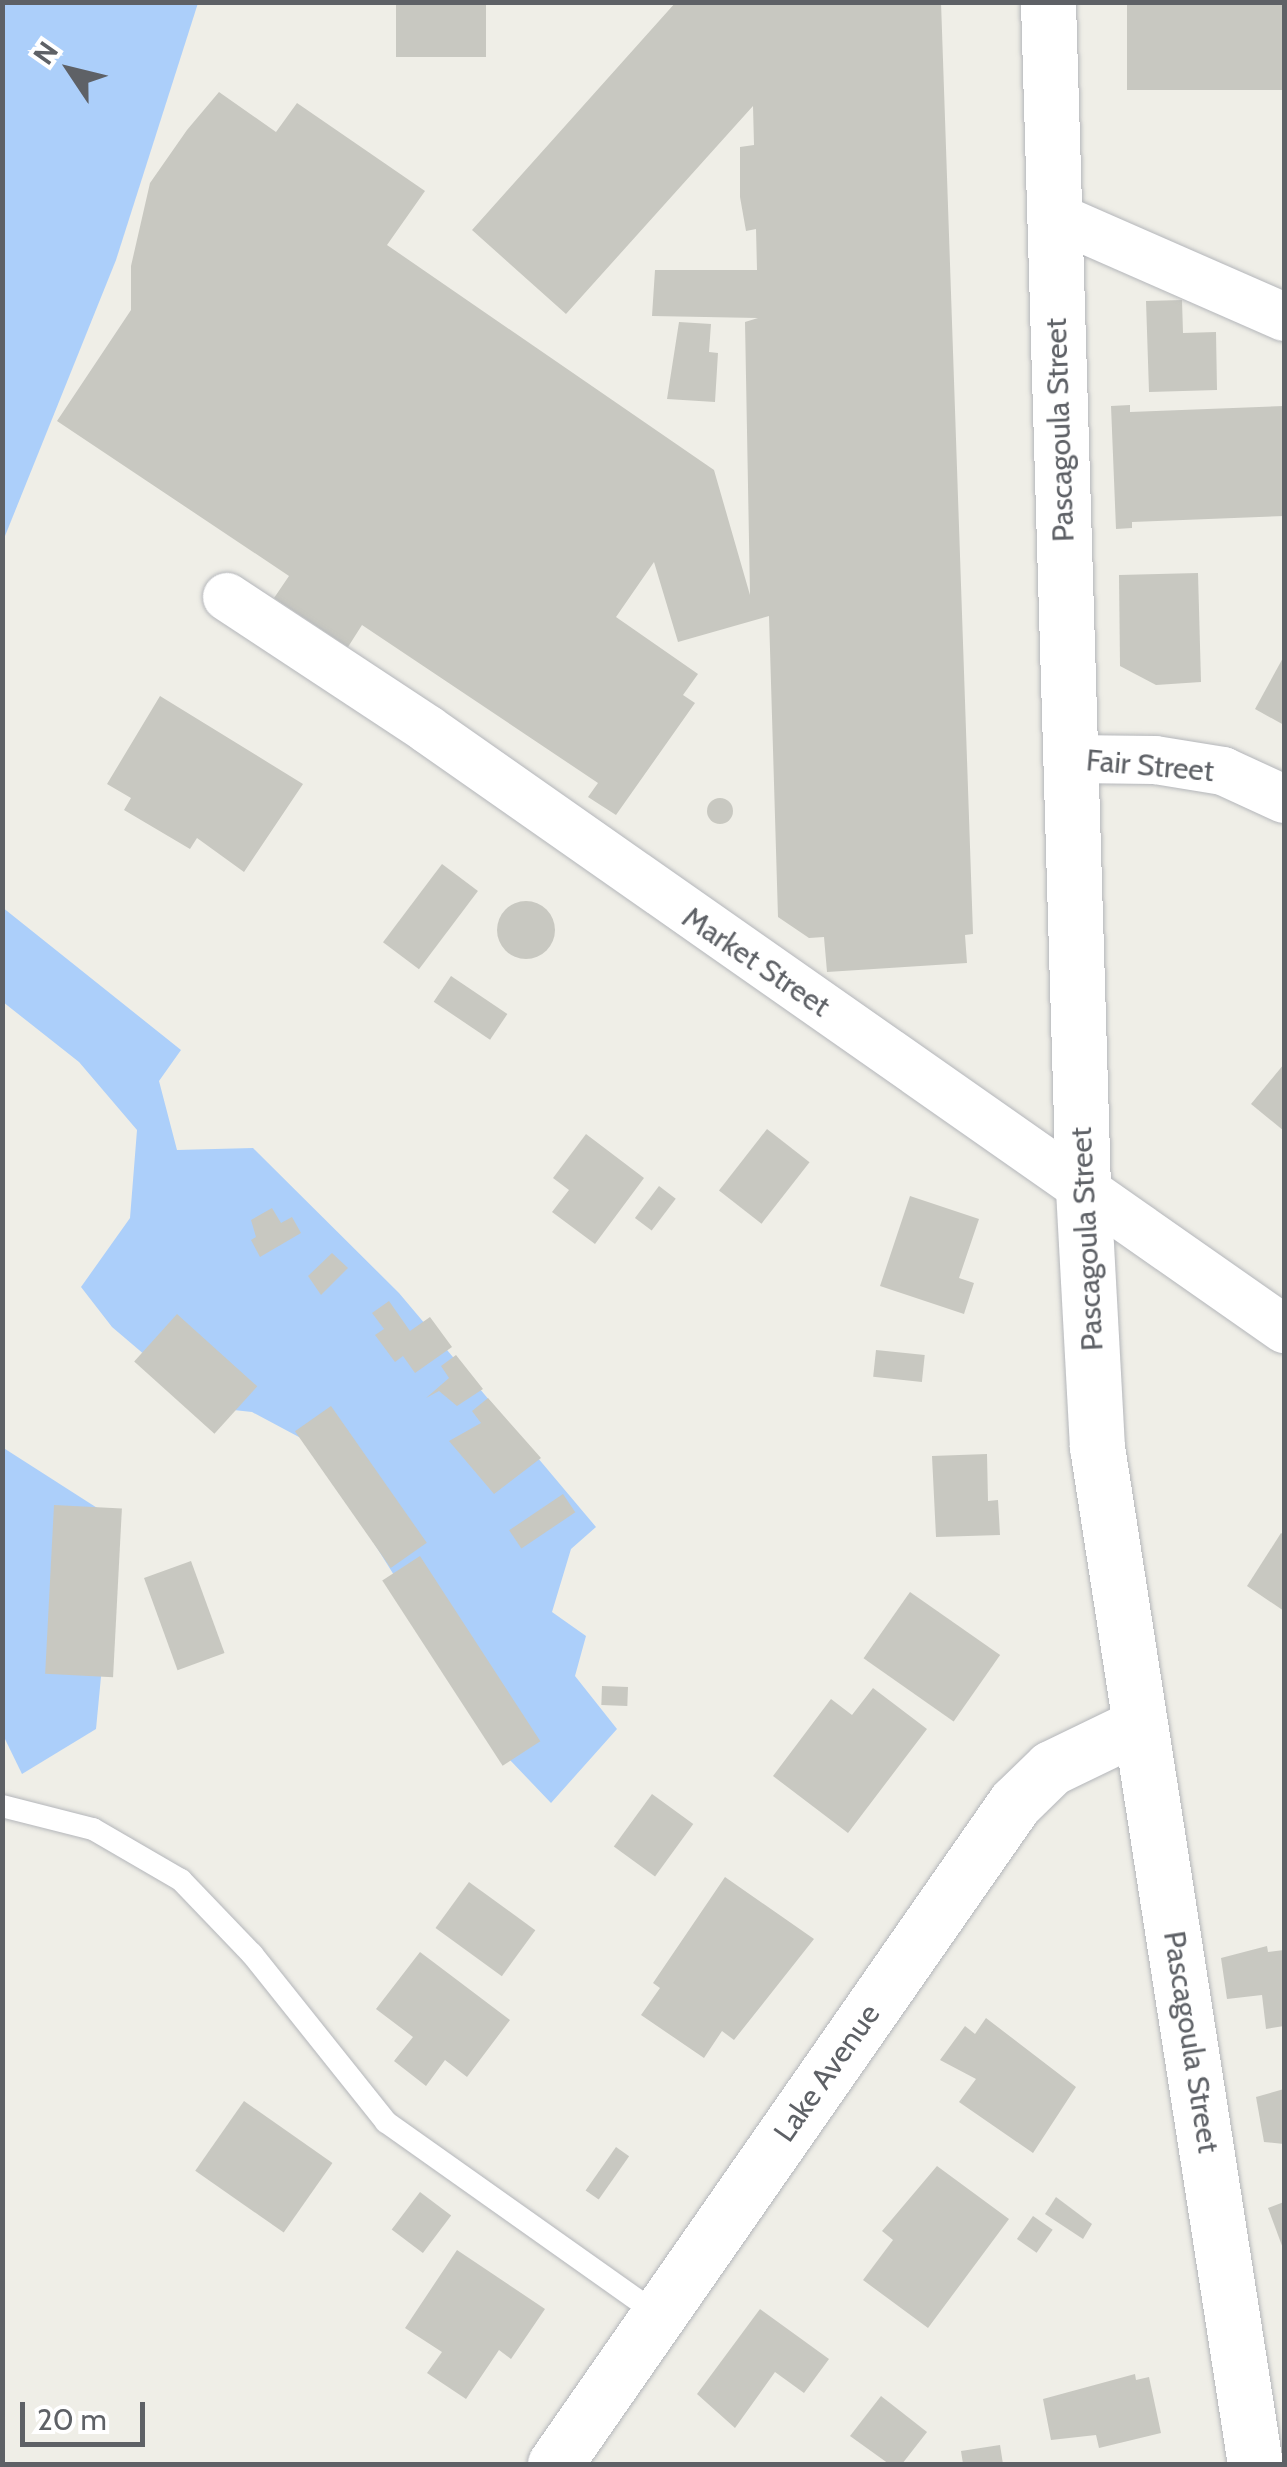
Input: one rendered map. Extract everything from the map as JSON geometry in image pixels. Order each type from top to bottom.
[{"type":"street","name":"Pascagoula Street","points":[[1048,2],[1083,1189],[1097,1447],[1255,2464]]},
{"type":"street","points":[[1054,216],[1284,317]]},
{"type":"street","name":"Market Street","points":[[227,596],[427,729],[1284,1329]]},
{"type":"street","name":"Fair Street","points":[[1070,759],[1155,760],[1223,770],[1284,799]]},
{"type":"street","name":"Lake Avenue","points":[[555,2464],[1015,1803],[1051,1768],[1138,1726]]},
{"type":"lane","points":[[2,1806],[94,1829],[181,1880],[252,1954],[386,2122],[659,2315]]},
{"type":"water","points":[[3,2],[198,3],[116,260],[3,541]]},
{"type":"water","points":[[2,907],[181,1050],[159,1081],[177,1150],[253,1148],[399,1293],[596,1527],[571,1549],[552,1612],[586,1636],[575,1676],[617,1729],[551,1803],[509,1759],[312,1444],[252,1412],[206,1407],[112,1327],[81,1287],[130,1218],[137,1130],[79,1062],[3,1002]]},
{"type":"water","points":[[2,1447],[116,1520],[96,1729],[22,1774],[3,1735]]},
{"type":"building","points":[[396,2],[486,2],[486,57],[396,57]]},
{"type":"building","points":[[676,2],[941,2],[973,934],[965,935],[967,963],[827,972],[824,937],[809,938],[778,917],[769,616],[678,642],[654,562],[616,617],[698,674],[683,695],[695,703],[616,815],[588,797],[598,783],[362,625],[348,647],[274,598],[289,576],[57,421],[131,310],[131,266],[150,183],[187,130],[219,92],[276,132],[297,103],[425,191],[387,245],[714,470],[750,595],[745,322],[758,318],[652,316],[655,270],[757,270],[756,229],[746,231],[740,197],[740,147],[754,145],[753,106],[566,314],[472,230]]},
{"type":"building","points":[[1127,2],[1284,2],[1284,90],[1127,90]]},
{"type":"building","points":[[1182,300],[1183,333],[1216,332],[1217,390],[1149,392],[1146,301]]},
{"type":"building","points":[[679,322],[711,324],[709,352],[718,353],[715,402],[667,399]]},
{"type":"building","points":[[1130,405],[1130,412],[1284,406],[1284,516],[1132,522],[1132,528],[1116,529],[1111,406]]},
{"type":"building","points":[[1198,573],[1201,682],[1156,685],[1120,666],[1119,575]]},
{"type":"building","points":[[1284,656],[1284,725],[1255,709]]},
{"type":"building","points":[[160,696],[303,784],[244,872],[197,838],[190,849],[124,810],[131,798],[107,784]]},
{"type":"building","points":[[720,798],[729,802],[733,811],[729,820],[720,824],[711,820],[707,811],[711,802]]},
{"type":"building","points":[[442,864],[478,891],[419,969],[383,942]]},
{"type":"building","points":[[526,901],[546,910],[555,930],[546,950],[526,959],[506,950],[497,930],[506,910]]},
{"type":"building","points":[[451,976],[507,1014],[490,1040],[434,1002]]},
{"type":"building","points":[[1284,1064],[1284,1131],[1251,1104]]},
{"type":"building","points":[[767,1129],[810,1162],[762,1224],[719,1190]]},
{"type":"building","points":[[586,1134],[644,1178],[595,1244],[552,1212],[569,1190],[553,1178]]},
{"type":"building","points":[[659,1186],[676,1199],[652,1231],[635,1218]]},
{"type":"building","points":[[910,1196],[979,1219],[959,1278],[974,1283],[964,1314],[880,1286]]},
{"type":"building","points":[[272,1208],[281,1223],[292,1217],[301,1233],[260,1257],[251,1240],[256,1237],[251,1220]]},
{"type":"building","points":[[332,1253],[348,1268],[321,1295],[308,1276]]},
{"type":"building","points":[[389,1301],[410,1331],[430,1317],[452,1347],[415,1373],[403,1356],[395,1362],[375,1335],[384,1329],[372,1313]]},
{"type":"building","points":[[177,1314],[257,1386],[214,1434],[134,1362]]},
{"type":"building","points":[[876,1350],[925,1355],[922,1382],[873,1377]]},
{"type":"building","points":[[456,1355],[483,1389],[457,1406],[439,1391],[426,1398],[449,1378],[441,1366]]},
{"type":"building","points":[[488,1398],[541,1458],[494,1494],[449,1441],[481,1423],[472,1411]]},
{"type":"building","points":[[331,1406],[427,1543],[391,1568],[295,1431]]},
{"type":"building","points":[[987,1454],[988,1501],[998,1500],[1000,1535],[936,1537],[932,1456]]},
{"type":"building","points":[[563,1494],[575,1512],[521,1549],[509,1530]]},
{"type":"building","points":[[54,1505],[122,1509],[113,1677],[45,1674]]},
{"type":"building","points":[[1281,1533],[1284,1535],[1284,1611],[1247,1586]]},
{"type":"building","points":[[420,1556],[540,1741],[503,1766],[382,1581]]},
{"type":"building","points":[[191,1561],[225,1653],[178,1670],[144,1578]]},
{"type":"building","points":[[910,1592],[1000,1655],[954,1721],[864,1658]]},
{"type":"building","points":[[602,1686],[628,1687],[627,1706],[601,1705]]},
{"type":"building","points":[[873,1688],[927,1729],[848,1833],[773,1776],[831,1699],[852,1715]]},
{"type":"building","points":[[652,1794],[693,1824],[655,1877],[614,1847]]},
{"type":"building","points":[[725,1877],[814,1939],[734,2040],[722,2031],[704,2058],[641,2015],[660,1988],[653,1983]]},
{"type":"building","points":[[469,1882],[535,1930],[502,1976],[435,1928]]},
{"type":"building","points":[[1267,1946],[1268,1952],[1284,1950],[1284,2026],[1266,2029],[1262,1995],[1227,1999],[1221,1958]]},
{"type":"building","points":[[420,1952],[510,2020],[467,2077],[445,2060],[426,2086],[394,2061],[413,2037],[376,2009]]},
{"type":"building","points":[[986,2018],[1076,2087],[1033,2153],[959,2102],[976,2079],[940,2060],[965,2026],[975,2034]]},
{"type":"building","points":[[1284,2089],[1284,2144],[1264,2142],[1256,2097]]},
{"type":"building","points":[[244,2101],[332,2163],[284,2233],[195,2171]]},
{"type":"building","points":[[616,2147],[629,2156],[599,2200],[586,2190]]},
{"type":"building","points":[[937,2166],[1009,2219],[928,2328],[863,2280],[893,2240],[882,2231]]},
{"type":"building","points":[[420,2192],[451,2215],[423,2253],[392,2230]]},
{"type":"building","points":[[1056,2197],[1092,2224],[1083,2239],[1045,2214]]},
{"type":"building","points":[[1284,2202],[1284,2251],[1268,2208]]},
{"type":"building","points":[[1033,2216],[1053,2230],[1037,2253],[1017,2239]]},
{"type":"building","points":[[457,2250],[545,2309],[511,2359],[499,2350],[466,2399],[427,2373],[442,2352],[405,2328]]},
{"type":"building","points":[[760,2309],[829,2359],[804,2393],[775,2372],[735,2428],[697,2394]]},
{"type":"building","points":[[1135,2374],[1136,2380],[1149,2377],[1161,2433],[1099,2448],[1096,2435],[1051,2440],[1043,2399]]},
{"type":"building","points":[[881,2396],[927,2432],[902,2464],[889,2464],[850,2436]]},
{"type":"building","points":[[1000,2445],[1003,2464],[963,2464],[961,2451]]}]
